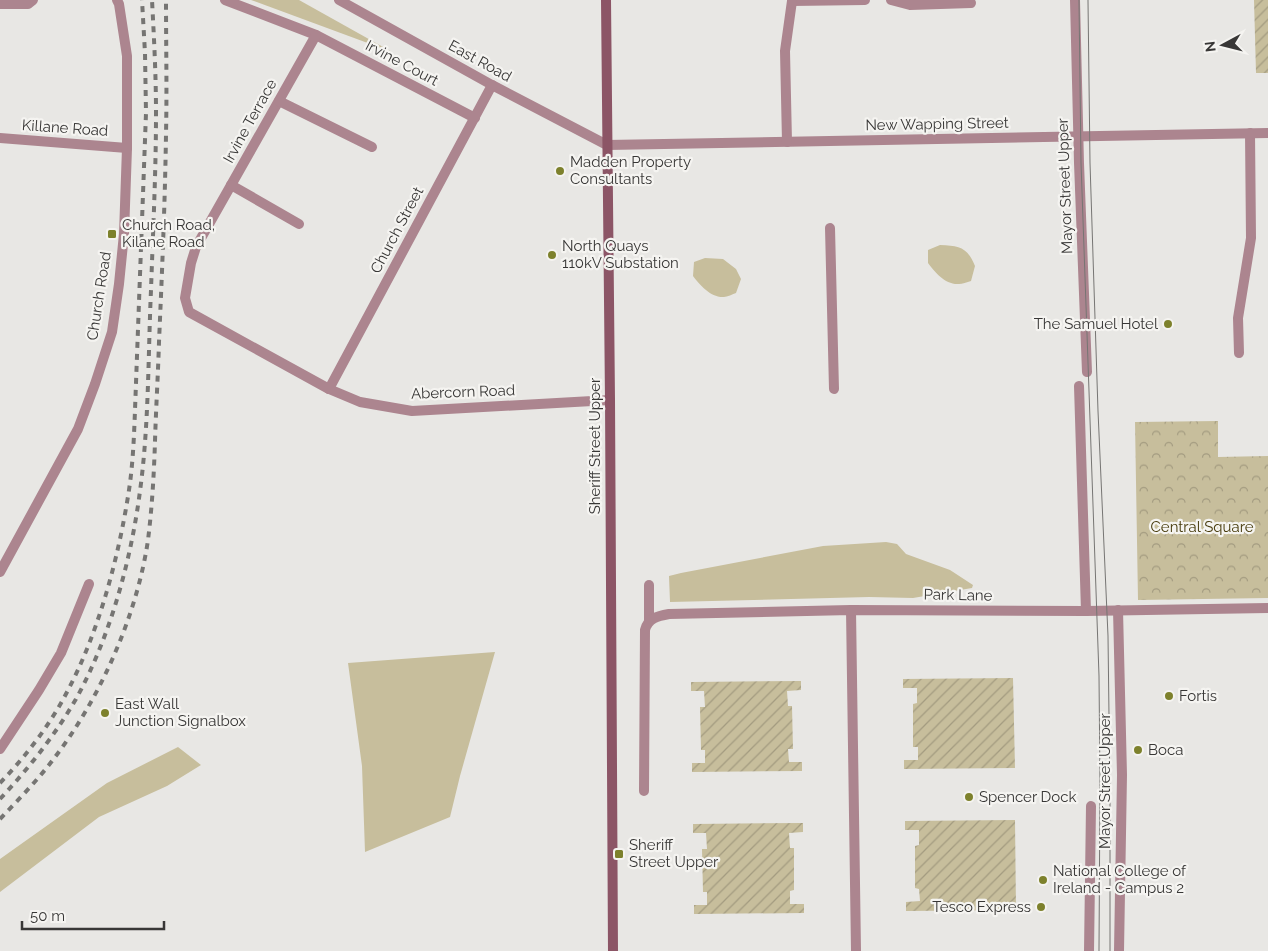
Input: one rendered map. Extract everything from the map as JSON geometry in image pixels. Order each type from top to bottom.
[{"type":"main road","name":"Sheriff Street Upper","points":[[606,0],[613,951]]},
{"type":"street","points":[[0,4],[28,4],[33,0]]},
{"type":"street","name":"Church Road","points":[[0,572],[78,429],[112,332],[124,234],[127,148],[127,56],[117,0]]},
{"type":"street","points":[[225,0],[316,35]]},
{"type":"street","name":"East Road","points":[[339,0],[607,146]]},
{"type":"street","points":[[787,142],[785,52],[792,1],[865,0]]},
{"type":"street","points":[[891,0],[910,5],[971,3]]},
{"type":"street","name":"Mayor Street Upper","points":[[1075,0],[1087,372]]},
{"type":"street","name":"Irvine Terrace","points":[[190,312],[185,298],[191,263],[196,247],[316,35]]},
{"type":"street","name":"Irvine Court","points":[[316,35],[475,118]]},
{"type":"street","name":"Church Street","points":[[329,389],[492,85]]},
{"type":"street","points":[[279,100],[372,147]]},
{"type":"street","name":"New Wapping Street","points":[[607,146],[1268,133]]},
{"type":"street","points":[[1239,353],[1238,318],[1251,238],[1250,134]]},
{"type":"street","name":"Killane Road","points":[[0,138],[127,148]]},
{"type":"street","points":[[231,185],[300,224]]},
{"type":"street","points":[[830,228],[834,389]]},
{"type":"street","name":"Abercorn Road","points":[[190,312],[329,389],[360,402],[412,411],[610,403]]},
{"type":"street","points":[[1079,386],[1086,611]]},
{"type":"street","points":[[0,750],[61,653],[89,584]]},
{"type":"street","points":[[644,791],[645,630],[649,621],[648,585]]},
{"type":"street","name":"Park Lane","points":[[649,621],[669,614],[851,610],[1086,611],[1268,608]]},
{"type":"street","points":[[851,610],[856,951]]},
{"type":"street","name":"Mayor Street Upper","points":[[1118,610],[1122,775],[1119,951]]},
{"type":"street","name":"Mayor Street Upper","points":[[1089,951],[1091,806]]},
{"type":"green space","points":[[251,0],[299,0],[392,52]]},
{"type":"green space","points":[[1254,0],[1268,0],[1268,73],[1256,73]]},
{"type":"green space","points":[[940,245],[958,247],[966,251],[975,266],[971,281],[954,284],[945,280],[934,270],[928,263],[928,250]]},
{"type":"green space","points":[[705,258],[723,259],[736,269],[741,279],[736,293],[719,297],[710,293],[699,283],[693,276],[694,262]]},
{"type":"green space","name":"Central Square","points":[[1218,421],[1218,457],[1268,456],[1268,598],[1138,600],[1135,422]]},
{"type":"green space","points":[[886,542],[897,544],[906,554],[950,570],[973,585],[972,588],[913,598],[869,597],[670,602],[669,576],[823,546]]},
{"type":"green space","points":[[495,652],[450,817],[365,852],[362,766],[348,663]]},
{"type":"green space","points":[[1013,678],[1015,768],[904,769],[904,760],[918,760],[918,747],[913,747],[913,704],[917,703],[917,688],[903,688],[903,679]]},
{"type":"green space","points":[[801,681],[801,690],[787,691],[788,706],[792,706],[793,749],[788,749],[789,762],[802,762],[802,771],[692,772],[692,763],[705,763],[705,750],[701,750],[700,707],[705,707],[704,691],[691,691],[691,682]]},
{"type":"green space","points":[[178,747],[201,765],[167,786],[99,817],[0,892],[0,859],[107,783]]},
{"type":"green space","points":[[1015,820],[1016,910],[906,911],[906,902],[920,901],[919,889],[915,888],[915,846],[919,845],[919,830],[905,830],[905,821]]},
{"type":"green space","points":[[803,823],[803,832],[789,833],[790,848],[794,848],[794,890],[790,891],[790,904],[804,904],[804,913],[694,914],[694,905],[707,905],[707,892],[703,892],[702,849],[707,849],[706,833],[693,833],[693,824]]},
{"type":"tram line","points":[[1079,0],[1081,163],[1099,676],[1099,951]]},
{"type":"tram line","points":[[1088,0],[1090,163],[1108,636],[1110,951]]},
{"type":"railway","points":[[0,783],[45,728],[78,669],[89,644],[106,593],[125,515],[134,440],[146,113],[142,0]]},
{"type":"railway","points":[[0,799],[41,751],[76,699],[109,624],[131,544],[143,466],[148,391],[156,135],[152,0]]},
{"type":"railway","points":[[0,819],[46,769],[85,712],[114,656],[125,628],[143,569],[148,540],[155,453],[165,186],[166,0]]},
{"type":"place","name":"Madden Property Consultants","points":[[560,171]]},
{"type":"place","name":"Church Road, Kilane Road","points":[[112,234]]},
{"type":"place","name":"North Quays 110kV Substation","points":[[552,255]]},
{"type":"place","name":"The Samuel Hotel","points":[[1168,324]]},
{"type":"place","name":"Fortis","points":[[1169,696]]},
{"type":"place","name":"East Wall Junction Signalbox","points":[[105,713]]},
{"type":"place","name":"Boca","points":[[1138,750]]},
{"type":"place","name":"Spencer Dock","points":[[969,797]]},
{"type":"place","name":"Sheriff Street Upper","points":[[619,854]]},
{"type":"place","name":"National College of Ireland - Campus 2","points":[[1043,880]]},
{"type":"place","name":"Tesco Express","points":[[1041,907]]}]
